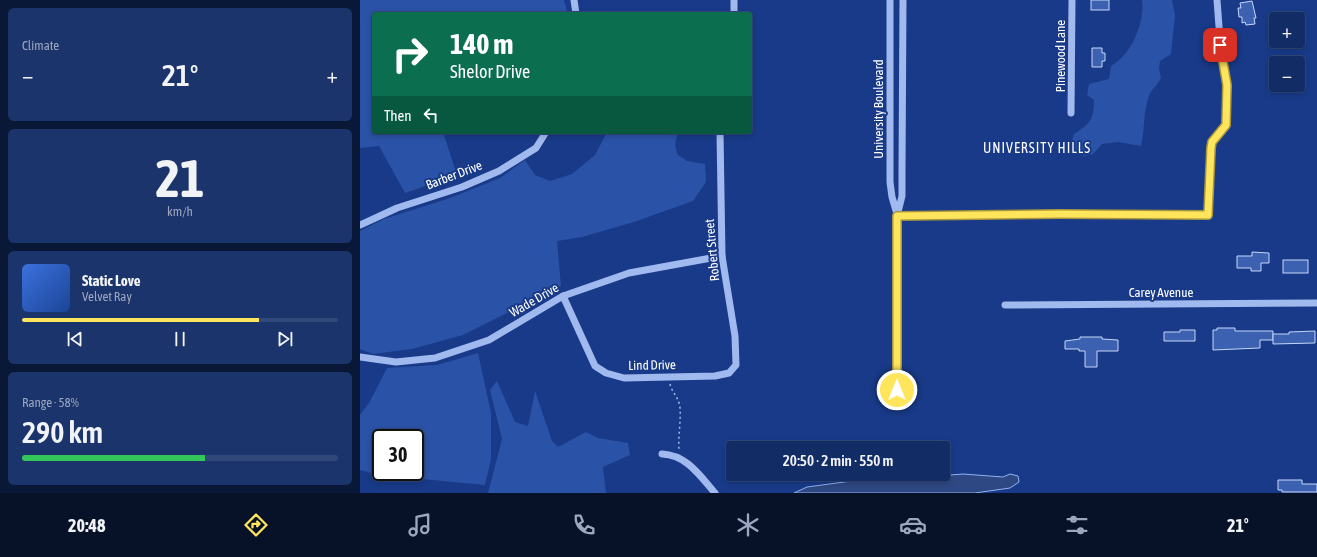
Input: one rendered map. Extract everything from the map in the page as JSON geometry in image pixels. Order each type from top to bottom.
[{"type":"street","points":[[574,0],[576,12]]},
{"type":"street","points":[[734,0],[734,12]]},
{"type":"street","name":"University Boulevard","points":[[890,0],[890,182],[897,216]]},
{"type":"street","name":"University Boulevard","points":[[897,390],[897,216],[902,196],[903,0]]},
{"type":"street","name":"Pinewood Lane","points":[[1072,0],[1072,113]]},
{"type":"street","points":[[897,216],[1059,214],[1208,215],[1212,142],[1226,125],[1227,103],[1227,85],[1220,53],[1217,0]]},
{"type":"street","name":"Barber Drive","points":[[360,225],[397,208],[462,187],[499,171],[536,148],[545,134]]},
{"type":"street","name":"Robert Street","points":[[720,134],[722,256],[735,336],[736,365]]},
{"type":"street","name":"Wade Drive","points":[[360,357],[396,362],[435,358],[489,340],[563,296],[629,273],[722,256]]},
{"type":"street","name":"Lind Drive","points":[[563,296],[595,366],[606,373],[624,378],[715,376],[729,373],[736,365]]},
{"type":"street","name":"Carey Avenue","points":[[1005,305],[1317,304]]},
{"type":"street","points":[[662,454],[672,455],[679,458],[695,470],[716,493]]},
{"type":"path","points":[[671,377],[671,388],[678,397],[680,407],[679,458]]},
{"type":"shaded area","points":[[360,0],[564,0],[567,12],[372,12],[372,134],[444,134],[457,175],[405,193],[379,146],[360,148]]},
{"type":"shaded area","points":[[1142,0],[1172,0],[1175,15],[1171,54],[1160,61],[1159,69],[1161,78],[1150,94],[1147,102],[1141,146],[1118,142],[1102,144],[1093,154],[1084,156],[1070,147],[1074,134],[1087,124],[1092,116],[1094,100],[1087,95],[1089,84],[1109,79],[1111,66],[1125,54],[1135,38],[1139,28]]},
{"type":"shaded area","points":[[606,134],[678,134],[675,144],[677,154],[687,161],[705,164],[706,182],[693,201],[634,222],[582,237],[557,241],[561,286],[463,335],[412,349],[373,354],[360,349],[360,231],[384,219],[450,198],[500,178],[525,160],[535,175],[550,181],[572,174],[595,155]]},
{"type":"shaded area","points":[[478,353],[491,413],[491,459],[485,485],[424,479],[424,429],[372,429],[372,473],[360,470],[360,415],[369,403],[387,368],[437,365]]},
{"type":"shaded area","points":[[497,381],[515,422],[528,426],[535,391],[552,441],[558,447],[586,432],[598,438],[628,443],[630,455],[603,467],[606,493],[488,493],[502,439],[490,390]]},
{"type":"shaded area","points":[[963,474],[1003,477],[1010,474],[1018,476],[1019,482],[1010,488],[975,493],[794,493],[807,487],[852,481],[950,481],[950,475]]},
{"type":"building","points":[[1091,0],[1109,0],[1109,10],[1091,10]]},
{"type":"building","points":[[1252,1],[1256,18],[1254,18],[1255,24],[1246,25],[1245,22],[1242,23],[1242,17],[1239,17],[1238,8],[1241,8],[1240,3]]},
{"type":"building","points":[[1092,48],[1102,48],[1102,53],[1105,53],[1105,61],[1102,61],[1102,67],[1092,67]]},
{"type":"building","points":[[1252,252],[1269,253],[1269,263],[1261,263],[1261,271],[1251,271],[1251,268],[1237,268],[1237,256],[1252,256]]},
{"type":"building","points":[[1283,260],[1308,260],[1308,273],[1283,273]]},
{"type":"building","points":[[1217,328],[1235,328],[1235,331],[1273,331],[1273,340],[1260,340],[1260,348],[1213,350],[1213,330],[1217,330]]},
{"type":"building","points":[[1180,330],[1195,330],[1195,341],[1164,341],[1164,332],[1180,332]]},
{"type":"building","points":[[1315,331],[1315,343],[1273,344],[1273,334]]},
{"type":"building","points":[[1080,337],[1102,337],[1102,339],[1118,340],[1118,351],[1097,351],[1097,367],[1085,367],[1085,351],[1079,351],[1079,349],[1065,349],[1065,341],[1080,339]]},
{"type":"building","points":[[1278,480],[1302,480],[1302,484],[1317,484],[1317,492],[1282,492],[1282,490],[1278,490]]},
{"type":"district","name":"UNIVERSITY HILLS","points":[[1037,148]]},
{"type":"route","points":[[897,390],[897,216],[1059,214],[1208,215],[1212,142],[1226,125],[1227,85],[1220,53],[1220,45]]}]
